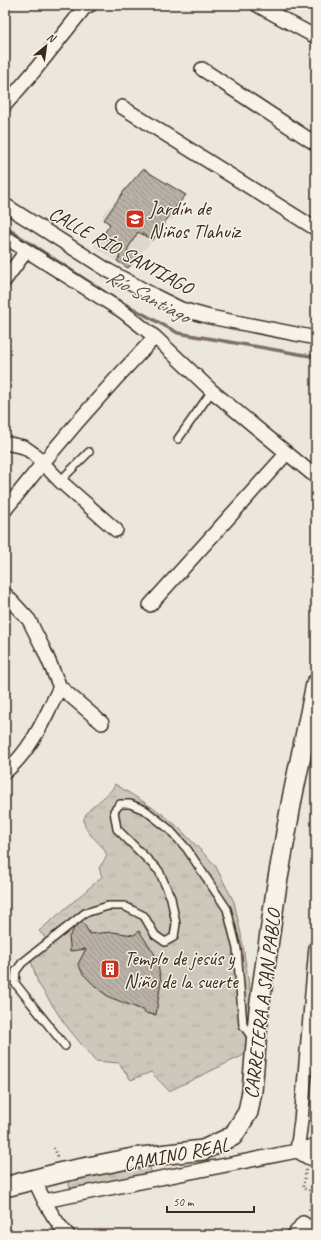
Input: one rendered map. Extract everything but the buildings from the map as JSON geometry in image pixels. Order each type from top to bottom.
[{"type":"main road","name":"CARRETERA A SAN PABLO","points":[[5,1187],[34,1179],[133,1158],[203,1150],[233,1136],[248,1112],[252,1091],[259,1009],[280,869],[292,799],[314,710],[316,684]]},
{"type":"street","points":[[5,105],[85,7],[90,5]]},
{"type":"street","points":[[257,5],[316,37]]},
{"type":"street","points":[[202,70],[316,144]]},
{"type":"street","points":[[122,107],[316,229]]},
{"type":"street","name":"CALLE RÍO SANTIAGO","points":[[5,205],[109,271],[182,309],[210,317],[316,338]]},
{"type":"street","points":[[5,238],[122,311],[155,337],[212,391],[316,477]]},
{"type":"street","points":[[5,280],[26,251]]},
{"type":"street","points":[[5,510],[42,464],[155,337]]},
{"type":"street","points":[[5,443],[24,447],[34,454],[60,481],[116,530]]},
{"type":"street","points":[[150,604],[287,453]]},
{"type":"street","points":[[5,594],[29,620],[60,687],[102,723]]},
{"type":"street","points":[[6,770],[27,749],[40,729],[60,687]]},
{"type":"street","points":[[307,1156],[301,1121],[316,947]]},
{"type":"street","name":"CAMINO REAL","points":[[44,1201],[307,1156],[316,1145]]},
{"type":"street","points":[[34,1179],[44,1201],[58,1224],[68,1235]]},
{"type":"street","points":[[294,1235],[303,1223],[316,1232]]},
{"type":"lane","points":[[178,439],[212,391]]},
{"type":"lane","points":[[60,481],[89,452]]},
{"type":"lane","points":[[65,1046],[15,983],[16,971],[22,963],[85,913],[108,906],[124,906],[144,916],[155,935],[165,942],[174,937],[176,924],[171,898],[159,871],[118,829],[114,811],[120,804],[130,804],[145,810],[169,829],[187,849],[227,909],[237,949],[243,1025],[257,1043]]},
{"type":"path","points":[[303,1223],[315,1193],[303,1188],[307,1156]]},
{"type":"shaded area","name":"Jardín de Niños Tlahuiz","points":[[143,169],[186,195],[175,209],[178,212],[172,220],[168,218],[153,240],[128,268],[94,247],[110,224],[104,220],[102,215]]},
{"type":"green space","points":[[115,784],[161,813],[178,827],[215,865],[234,902],[241,934],[253,1010],[250,1050],[244,1055],[169,1091],[151,1072],[131,1080],[119,1063],[95,1061],[64,1023],[38,983],[30,958],[48,941],[39,931],[102,877],[99,868],[107,856],[103,847],[88,832],[84,823],[84,818],[91,808],[108,794]]},
{"type":"green space","points":[[148,1163],[153,1176],[71,1192],[68,1180]]},
{"type":"waterway","name":"Río Santiago","points":[[5,227],[112,297],[178,333],[316,357]]},
{"type":"place","name":"Jardín de Niños Tlahuiz","points":[[135,219]]},
{"type":"place","name":"Templo de jesús y Niño de la suerte","points":[[110,969]]}]
